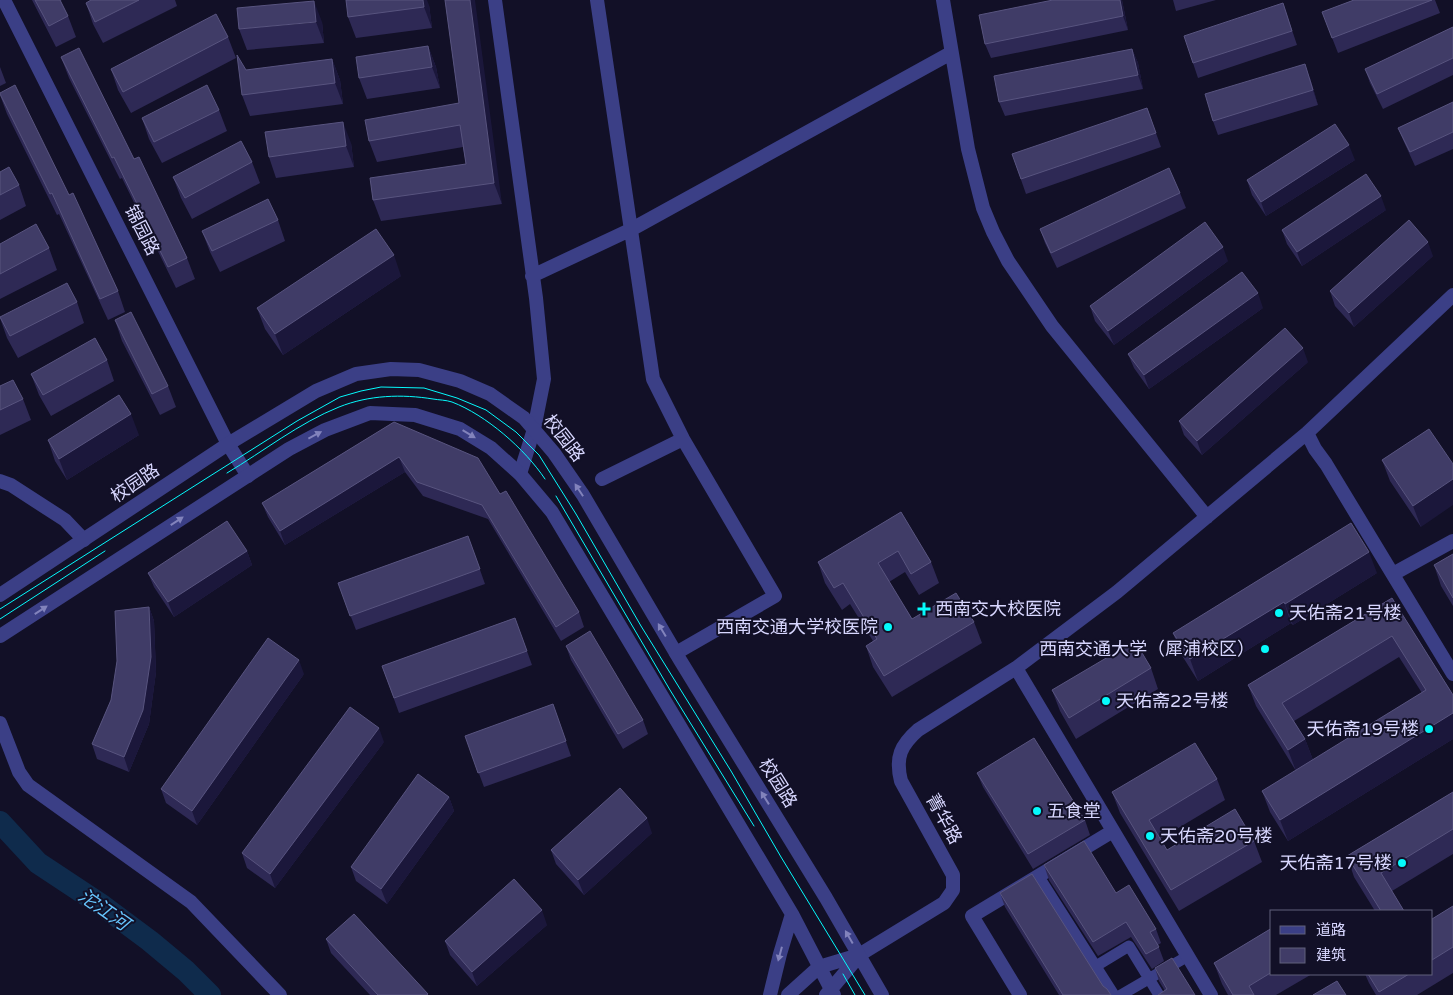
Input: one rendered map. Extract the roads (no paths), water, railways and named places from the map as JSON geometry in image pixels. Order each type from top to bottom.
[{"type":"street","name":"锦园路","points":[[4,0],[228,444],[248,476]]},
{"type":"street","points":[[495,0],[536,298],[544,379],[534,429],[520,474]]},
{"type":"street","points":[[597,0],[653,379],[683,440],[776,596],[676,652]]},
{"type":"street","points":[[943,0],[968,149],[976,182],[993,232],[1008,261],[1052,326],[1207,517]]},
{"type":"street","points":[[532,276],[632,229],[951,53]]},
{"type":"street","points":[[1211,995],[1016,668],[1117,592],[1307,433],[1453,295]]},
{"type":"street","name":"校园路","points":[[0,595],[228,444],[316,391],[356,374],[391,368],[419,370],[460,381],[490,394],[524,418],[554,453],[583,495],[826,898],[882,995]]},
{"type":"street","points":[[0,636],[289,449],[325,430],[370,413],[415,415],[460,429],[491,448],[520,474],[552,512],[792,914],[807,941],[830,994]]},
{"type":"street","points":[[1307,433],[1453,673]]},
{"type":"street","points":[[602,479],[683,440]]},
{"type":"street","points":[[0,481],[11,485],[65,520],[84,540]]},
{"type":"street","points":[[1393,574],[1453,541]]},
{"type":"street","name":"菁华路","points":[[859,956],[944,903],[953,890],[953,875],[901,781],[899,768],[902,746],[918,730],[1016,668]]},
{"type":"street","points":[[0,723],[19,772],[28,785],[191,902],[280,995]]},
{"type":"street","points":[[1020,995],[972,916],[1113,831]]},
{"type":"street","points":[[1039,876],[1114,995]]},
{"type":"street","points":[[770,995],[792,914]]},
{"type":"street","points":[[1096,966],[1129,946],[1159,995]]},
{"type":"street","points":[[788,995],[819,967],[859,956]]},
{"type":"street","points":[[830,994],[859,956]]},
{"type":"street","points":[[1121,995],[1188,956]]},
{"type":"waterway","name":"沱江河","points":[[0,822],[38,863],[103,906],[150,941],[186,971],[210,995]]},
{"type":"tram line","points":[[0,609],[297,421],[340,397],[381,387],[424,388],[457,398],[486,410],[516,432],[539,455],[865,995]]},
{"type":"tram line","points":[[227,473],[296,429],[339,407],[362,400],[398,396],[421,397],[452,402],[478,415],[516,445],[545,479]]},
{"type":"tram line","points":[[556,496],[670,690],[754,826]]},
{"type":"tram line","points":[[0,619],[105,551]]},
{"type":"tram line","points":[[843,974],[855,995]]},
{"type":"place","name":"西南交大校医院","points":[[924,609]]},
{"type":"place","name":"天佑斋21号楼","points":[[1279,613]]},
{"type":"place","name":"西南交通大学校医院","points":[[888,627]]},
{"type":"place","name":"西南交通大学（犀浦校区）","points":[[1265,649]]},
{"type":"place","name":"天佑斋22号楼","points":[[1106,701]]},
{"type":"place","name":"天佑斋19号楼","points":[[1429,729]]},
{"type":"place","name":"五食堂","points":[[1037,811]]},
{"type":"place","name":"天佑斋20号楼","points":[[1150,836]]},
{"type":"place","name":"天佑斋17号楼","points":[[1402,863]]}]
